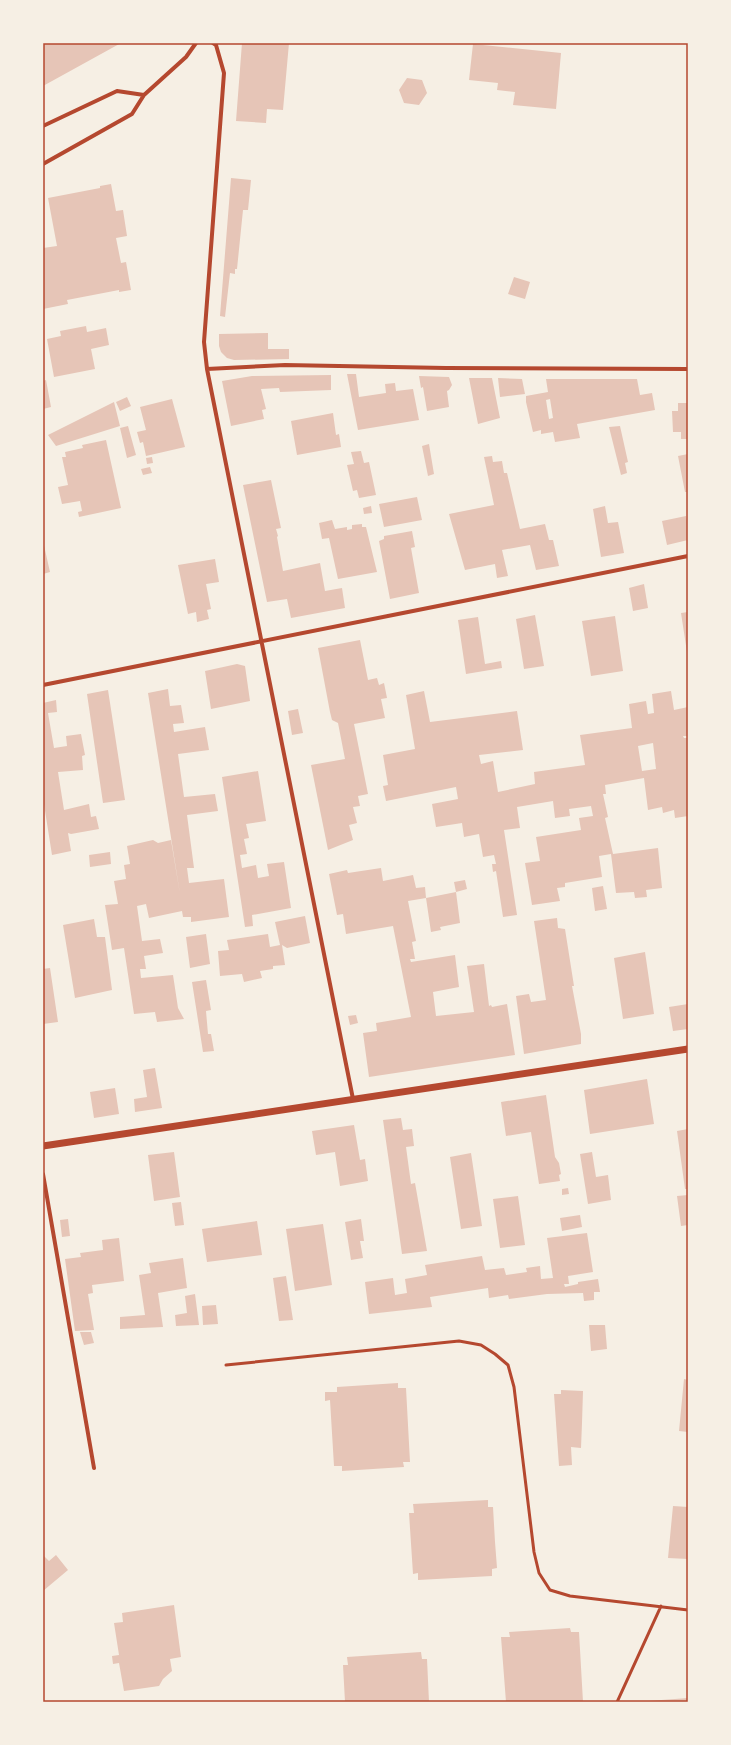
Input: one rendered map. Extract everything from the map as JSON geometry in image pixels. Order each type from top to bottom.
[{"type":"street","points":[[43,164],[132,114],[144,95],[186,57],[196,43]]},
{"type":"street","points":[[213,43],[216,45],[224,72],[204,342],[207,369],[353,1099]]},
{"type":"street","points":[[43,126],[117,91],[144,95]]},
{"type":"street","points":[[207,369],[285,365],[446,368],[688,369]]},
{"type":"street","points":[[43,685],[688,556]]},
{"type":"street","points":[[43,1146],[688,1049]]},
{"type":"street","points":[[43,1174],[94,1468]]},
{"type":"lane","points":[[226,1365],[459,1341],[481,1345],[508,1365],[514,1386],[534,1552],[539,1573],[550,1590],[570,1596],[688,1610]]},
{"type":"lane","points":[[618,1702],[661,1606]]},
{"type":"building","points":[[43,43],[121,43],[43,86]]},
{"type":"building","points":[[242,43],[289,43],[283,110],[267,109],[266,123],[236,121]]},
{"type":"building","points":[[473,44],[561,53],[556,109],[513,105],[515,92],[497,90],[498,83],[469,80]]},
{"type":"building","points":[[407,78],[422,80],[427,93],[419,105],[404,103],[399,90]]},
{"type":"building","points":[[231,178],[251,180],[248,210],[243,210],[237,269],[235,269],[235,274],[230,273],[225,317],[220,316]]},
{"type":"building","points":[[111,184],[116,211],[123,210],[127,236],[116,238],[121,263],[126,262],[131,290],[119,292],[119,290],[67,300],[68,304],[43,309],[43,248],[57,246],[48,198],[100,188],[100,186]]},
{"type":"building","points":[[514,277],[530,282],[525,299],[508,294]]},
{"type":"building","points":[[86,326],[87,332],[106,328],[109,345],[91,349],[95,369],[54,377],[47,339],[61,336],[60,331]]},
{"type":"building","points":[[268,333],[268,349],[289,349],[289,359],[234,360],[227,358],[221,352],[219,346],[219,334]]},
{"type":"building","points":[[347,374],[356,374],[359,397],[386,393],[385,384],[395,383],[396,391],[413,389],[419,420],[358,430]]},
{"type":"building","points":[[331,375],[331,390],[280,392],[279,388],[261,389],[266,409],[262,410],[264,419],[231,426],[222,381],[252,376]]},
{"type":"building","points":[[419,376],[449,377],[452,385],[447,391],[449,407],[427,411],[423,387],[421,388]]},
{"type":"building","points":[[469,378],[492,378],[500,418],[478,424]]},
{"type":"building","points":[[498,378],[522,379],[525,394],[500,397]]},
{"type":"building","points":[[546,379],[637,379],[640,395],[652,393],[655,410],[577,424],[580,438],[555,442],[553,432],[541,434],[541,430],[533,432],[526,402],[526,396],[548,392]],"holes":[[[550,399],[553,418],[549,419],[546,400]]]},
{"type":"building","points":[[46,380],[51,407],[43,409],[43,381]]},
{"type":"building","points":[[127,397],[131,406],[120,411],[116,402]]},
{"type":"building","points":[[172,399],[185,447],[146,456],[143,442],[140,443],[137,432],[146,430],[140,407]]},
{"type":"building","points":[[114,402],[120,426],[56,446],[48,435]]},
{"type":"building","points":[[678,403],[688,403],[688,439],[681,439],[681,432],[673,432],[672,411],[678,411]]},
{"type":"building","points":[[333,413],[336,435],[339,434],[341,447],[297,455],[291,421]]},
{"type":"building","points":[[128,426],[136,455],[127,458],[120,428]]},
{"type":"building","points":[[620,426],[628,462],[625,463],[627,473],[621,475],[609,427]]},
{"type":"building","points":[[106,440],[121,508],[79,517],[78,512],[82,511],[80,501],[62,504],[58,487],[68,485],[62,457],[66,457],[65,452],[83,448],[82,445]]},
{"type":"building","points":[[429,444],[434,474],[428,476],[422,446]]},
{"type":"building","points":[[361,451],[364,463],[369,462],[376,495],[359,498],[357,490],[353,491],[347,465],[354,464],[351,452]]},
{"type":"building","points":[[688,454],[688,492],[685,492],[678,456]]},
{"type":"building","points":[[492,456],[493,462],[502,461],[504,473],[507,473],[520,529],[545,524],[549,540],[553,540],[559,566],[536,570],[530,545],[502,550],[508,576],[497,578],[495,564],[465,570],[449,514],[494,505],[484,457]]},
{"type":"building","points":[[152,457],[153,463],[147,464],[146,458]]},
{"type":"building","points":[[150,467],[152,473],[143,475],[141,469]]},
{"type":"building","points":[[271,480],[281,528],[276,529],[283,571],[320,563],[325,591],[342,588],[345,608],[291,618],[287,599],[267,602],[243,485]]},
{"type":"building","points":[[417,497],[422,520],[384,527],[379,504]]},
{"type":"building","points":[[371,506],[372,513],[364,514],[363,508]]},
{"type":"building","points":[[605,506],[608,523],[618,522],[624,553],[601,557],[593,509]]},
{"type":"building","points":[[686,516],[688,540],[667,545],[662,521]]},
{"type":"building","points":[[332,520],[335,529],[347,527],[347,530],[352,529],[352,525],[362,524],[362,527],[366,527],[377,572],[338,579],[329,538],[322,539],[319,523]]},
{"type":"building","points":[[412,531],[415,547],[411,548],[419,593],[390,599],[379,541],[384,539],[384,536]]},
{"type":"building","points":[[43,541],[50,572],[43,574]]},
{"type":"building","points":[[215,559],[219,582],[206,584],[211,609],[207,610],[209,619],[197,622],[196,612],[188,614],[178,565]]},
{"type":"building","points":[[644,584],[648,608],[633,611],[629,588]]},
{"type":"building","points":[[688,612],[688,651],[687,652],[681,613]]},
{"type":"building","points":[[535,615],[544,666],[524,669],[516,619]]},
{"type":"building","points":[[615,616],[623,671],[591,676],[582,621]]},
{"type":"building","points":[[478,617],[485,664],[501,661],[502,668],[466,674],[458,620]]},
{"type":"building","points":[[360,640],[368,680],[377,678],[379,685],[384,683],[387,698],[381,699],[385,718],[354,724],[368,794],[358,796],[360,806],[353,807],[357,823],[349,825],[353,840],[328,850],[311,765],[345,759],[338,723],[332,720],[330,712],[318,648]]},
{"type":"building","points":[[237,664],[245,666],[250,701],[211,709],[205,671]]},
{"type":"building","points":[[168,689],[170,706],[181,705],[184,723],[173,724],[174,732],[205,727],[209,750],[178,754],[184,797],[215,794],[218,811],[187,815],[194,868],[187,868],[189,883],[224,879],[229,917],[191,922],[191,917],[183,917],[182,911],[149,918],[146,904],[137,906],[142,941],[160,939],[163,953],[144,956],[146,969],[140,969],[141,978],[173,975],[178,1008],[184,1019],[157,1022],[155,1012],[134,1014],[124,948],[112,950],[105,905],[118,904],[114,881],[126,879],[124,865],[130,864],[127,846],[153,840],[158,843],[171,840],[180,894],[148,693]]},
{"type":"building","points":[[108,690],[125,800],[103,803],[87,694]]},
{"type":"building","points":[[424,691],[430,722],[517,711],[523,750],[479,755],[481,764],[493,761],[498,792],[535,784],[534,772],[585,765],[580,735],[632,728],[629,704],[646,701],[648,714],[654,713],[652,694],[671,691],[674,710],[688,707],[688,736],[683,736],[684,738],[688,738],[688,816],[675,818],[674,810],[663,813],[662,807],[648,810],[644,778],[605,785],[606,794],[603,794],[608,817],[605,818],[613,854],[658,848],[662,888],[646,890],[647,897],[635,898],[634,892],[616,893],[611,854],[599,856],[602,877],[565,883],[565,887],[557,888],[560,901],[532,905],[525,863],[540,861],[536,837],[581,830],[579,818],[593,816],[591,806],[569,809],[570,816],[555,818],[553,801],[517,807],[520,828],[504,830],[517,915],[503,917],[496,871],[493,872],[492,864],[496,864],[494,855],[483,857],[479,834],[464,837],[462,823],[436,827],[432,804],[458,799],[456,787],[386,801],[383,786],[388,785],[383,755],[415,749],[406,695]],"holes":[[[653,743],[656,769],[642,771],[638,746]]]},
{"type":"building","points":[[56,700],[57,712],[48,713],[54,748],[67,746],[66,736],[81,734],[85,755],[82,756],[83,770],[58,772],[64,810],[89,804],[91,817],[96,816],[99,829],[71,834],[68,833],[71,851],[52,855],[43,798],[43,703]]},
{"type":"building","points":[[298,709],[303,733],[292,735],[288,711]]},
{"type":"building","points":[[258,771],[266,821],[246,824],[249,838],[244,839],[247,854],[240,855],[242,868],[256,865],[258,878],[269,876],[267,864],[284,862],[291,908],[252,915],[253,926],[245,927],[222,777]]},
{"type":"building","points":[[110,852],[111,864],[90,867],[89,855]]},
{"type":"building","points":[[381,868],[383,881],[413,875],[416,888],[425,887],[426,898],[408,901],[416,941],[412,942],[415,959],[410,959],[411,962],[455,955],[459,987],[433,992],[436,1016],[474,1012],[467,966],[484,964],[489,1006],[491,1005],[492,1007],[507,1004],[515,1055],[369,1077],[363,1033],[377,1031],[376,1023],[411,1017],[393,926],[346,934],[343,914],[337,915],[329,874],[347,870],[348,873]]},
{"type":"building","points":[[465,880],[467,889],[456,892],[454,882]]},
{"type":"building","points":[[603,886],[607,909],[595,911],[592,888]]},
{"type":"building","points":[[456,892],[460,923],[440,927],[441,930],[431,932],[426,898]]},
{"type":"building","points":[[305,916],[310,943],[287,948],[282,945],[285,965],[273,966],[273,969],[260,971],[262,978],[244,982],[242,974],[220,976],[218,951],[229,950],[227,940],[268,934],[270,947],[280,945],[275,922]]},
{"type":"building","points":[[557,918],[558,928],[565,929],[574,986],[572,986],[581,1034],[581,1044],[524,1054],[516,996],[529,994],[531,1002],[546,1000],[534,921]]},
{"type":"building","points":[[94,919],[97,937],[105,937],[112,990],[75,998],[63,925]]},
{"type":"building","points":[[206,934],[210,964],[190,968],[186,937]]},
{"type":"building","points":[[645,952],[654,1014],[623,1019],[614,958]]},
{"type":"building","points":[[50,968],[58,1022],[43,1024],[43,969]]},
{"type":"building","points":[[206,980],[211,1010],[206,1011],[208,1034],[211,1034],[214,1051],[203,1052],[192,982]]},
{"type":"building","points":[[688,1004],[688,1029],[673,1031],[669,1007]]},
{"type":"building","points":[[356,1015],[358,1023],[350,1025],[348,1016]]},
{"type":"building","points":[[155,1068],[162,1108],[135,1112],[134,1099],[147,1097],[143,1070]]},
{"type":"building","points":[[647,1079],[654,1124],[590,1134],[584,1090]]},
{"type":"building","points":[[115,1088],[119,1114],[94,1118],[90,1092]]},
{"type":"building","points":[[546,1095],[555,1157],[559,1163],[561,1174],[559,1175],[560,1181],[539,1184],[531,1132],[506,1136],[501,1102]]},
{"type":"building","points":[[401,1118],[403,1130],[412,1129],[414,1146],[406,1147],[411,1184],[415,1183],[427,1251],[402,1254],[383,1120]]},
{"type":"building","points":[[354,1125],[360,1160],[365,1159],[368,1181],[340,1186],[335,1152],[316,1155],[312,1131]]},
{"type":"building","points":[[688,1129],[688,1189],[685,1189],[677,1131]]},
{"type":"building","points":[[174,1152],[180,1197],[154,1201],[148,1155]]},
{"type":"building","points":[[592,1152],[596,1177],[608,1175],[611,1200],[588,1204],[580,1154]]},
{"type":"building","points":[[471,1153],[482,1226],[461,1229],[450,1157]]},
{"type":"building","points":[[568,1188],[569,1194],[562,1195],[562,1189]]},
{"type":"building","points":[[688,1195],[688,1225],[681,1226],[677,1196]]},
{"type":"building","points":[[518,1196],[525,1245],[500,1248],[493,1199]]},
{"type":"building","points":[[181,1202],[184,1225],[175,1226],[172,1203]]},
{"type":"building","points":[[580,1215],[582,1227],[562,1231],[560,1218]]},
{"type":"building","points":[[68,1219],[70,1236],[62,1237],[60,1220]]},
{"type":"building","points":[[361,1219],[364,1241],[360,1241],[363,1258],[351,1260],[345,1222]]},
{"type":"building","points":[[257,1221],[262,1255],[207,1262],[202,1229]]},
{"type":"building","points":[[323,1224],[332,1285],[295,1291],[286,1229]]},
{"type":"building","points":[[587,1233],[593,1272],[568,1276],[569,1284],[564,1284],[565,1287],[578,1284],[578,1282],[598,1279],[600,1292],[594,1292],[594,1300],[584,1301],[583,1293],[547,1294],[509,1299],[508,1295],[489,1298],[488,1288],[430,1297],[432,1307],[369,1314],[365,1282],[393,1278],[395,1295],[407,1293],[405,1279],[427,1275],[425,1265],[482,1256],[485,1270],[504,1268],[506,1275],[527,1272],[526,1268],[540,1266],[541,1279],[553,1278],[547,1238]]},
{"type":"building","points":[[119,1238],[124,1281],[92,1285],[93,1293],[88,1294],[94,1330],[75,1331],[65,1259],[81,1257],[80,1253],[103,1250],[102,1240]]},
{"type":"building","points":[[183,1258],[187,1288],[158,1293],[163,1327],[120,1329],[120,1317],[145,1315],[139,1275],[151,1273],[149,1263]]},
{"type":"building","points":[[286,1276],[293,1320],[279,1321],[273,1278]]},
{"type":"building","points":[[195,1294],[199,1325],[176,1326],[175,1315],[187,1313],[185,1296]]},
{"type":"building","points":[[216,1305],[218,1324],[203,1325],[202,1306]]},
{"type":"building","points":[[589,1325],[605,1325],[607,1349],[591,1351]]},
{"type":"building","points":[[80,1332],[91,1332],[94,1343],[84,1345]]},
{"type":"building","points":[[684,1379],[688,1380],[688,1432],[679,1431]]},
{"type":"building","points":[[398,1383],[398,1388],[406,1388],[410,1462],[403,1462],[404,1467],[342,1471],[342,1466],[334,1466],[330,1400],[325,1401],[325,1392],[337,1392],[337,1387]]},
{"type":"building","points":[[561,1390],[583,1391],[581,1448],[571,1447],[572,1465],[559,1466],[554,1394],[561,1394]]},
{"type":"building","points":[[488,1500],[488,1507],[493,1507],[497,1568],[492,1569],[492,1576],[418,1580],[418,1573],[413,1574],[409,1513],[414,1513],[413,1504]]},
{"type":"building","points":[[673,1506],[688,1507],[688,1559],[668,1558]]},
{"type":"building","points":[[43,1555],[49,1561],[56,1555],[68,1570],[43,1591]]},
{"type":"building","points":[[174,1605],[181,1657],[170,1659],[172,1671],[163,1679],[159,1686],[124,1691],[119,1663],[113,1664],[112,1656],[119,1655],[114,1623],[123,1622],[122,1613]]},
{"type":"building","points":[[570,1628],[571,1632],[579,1632],[583,1702],[506,1702],[501,1637],[510,1637],[509,1632]]},
{"type":"building","points":[[421,1652],[422,1659],[427,1659],[429,1702],[345,1702],[343,1665],[348,1665],[347,1657]]},
{"type":"building","points":[[688,1698],[688,1702],[648,1702],[648,1701]]}]
